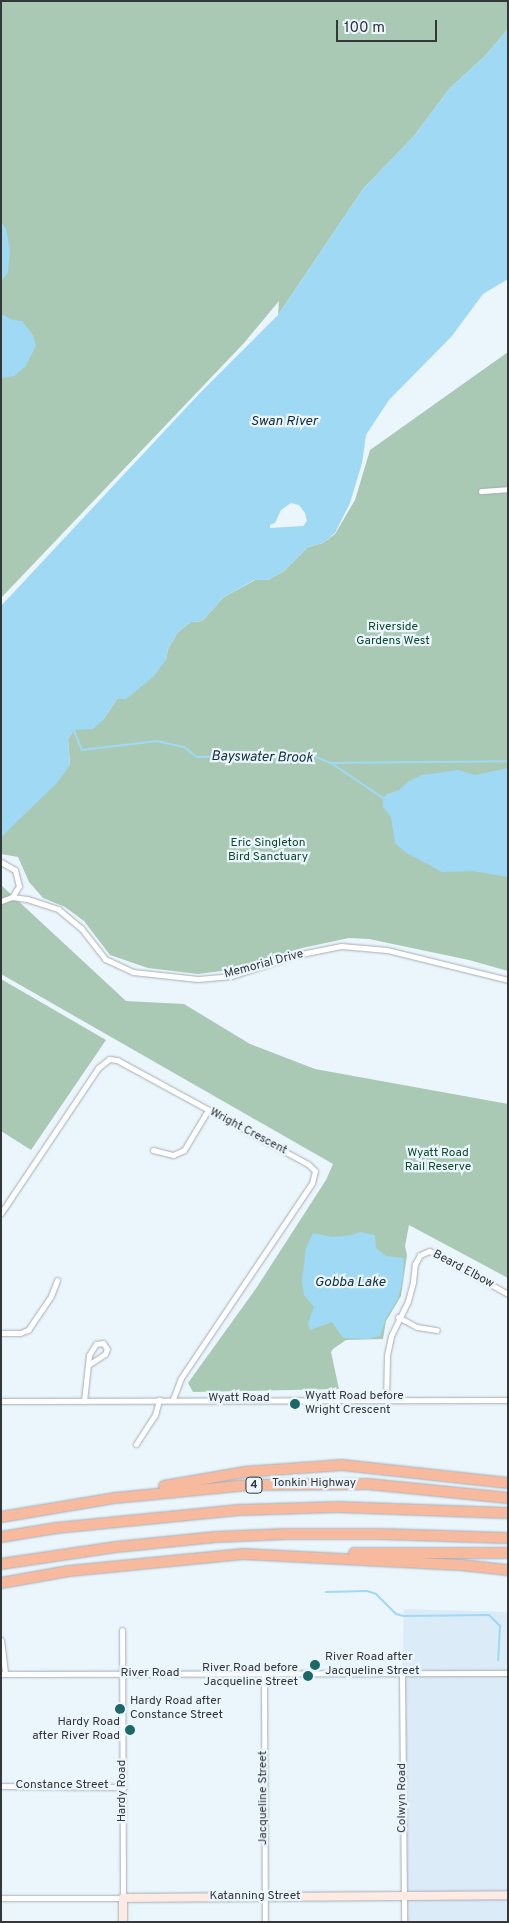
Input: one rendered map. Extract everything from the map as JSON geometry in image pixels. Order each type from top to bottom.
[{"type":"highway","points":[[115,1498],[189,1481],[244,1472],[316,1465],[363,1465],[508,1482]]},
{"type":"highway","name":"Tonkin Highway","points":[[1,1518],[115,1498],[248,1485],[358,1484],[427,1488],[508,1498]]},
{"type":"highway","name":"Tonkin Highway","points":[[1,1538],[56,1528],[241,1510],[337,1507],[508,1513]]},
{"type":"highway","points":[[2,1564],[116,1547],[285,1534],[380,1534],[508,1538]]},
{"type":"highway","points":[[268,1555],[508,1553]]},
{"type":"highway","points":[[1,1583],[69,1571],[153,1561],[243,1554],[461,1565],[508,1570]]},
{"type":"street","points":[[481,491],[508,489]]},
{"type":"street","points":[[1,862],[12,867],[17,874],[19,886],[12,897],[1,901]]},
{"type":"street","name":"Memorial Drive","points":[[12,897],[27,898],[58,909],[81,928],[105,959],[133,972],[198,979],[232,976],[296,955],[342,946],[387,950],[508,980]]},
{"type":"street","name":"Wright Crescent","points":[[1,1214],[98,1068],[109,1059],[117,1060],[308,1164],[315,1171],[312,1183],[181,1378],[173,1399]]},
{"type":"street","points":[[153,1150],[173,1156],[184,1150],[208,1110]]},
{"type":"street","name":"Beard Elbow","points":[[386,1400],[386,1355],[398,1317],[408,1301],[417,1260],[420,1255],[429,1252],[508,1294]]},
{"type":"street","points":[[1,1333],[20,1333],[28,1330],[51,1296],[57,1280]]},
{"type":"street","points":[[398,1317],[418,1327],[438,1330]]},
{"type":"street","points":[[84,1400],[88,1355],[99,1342],[103,1343],[107,1349],[105,1354],[88,1366]]},
{"type":"street","name":"Wyatt Road","points":[[1,1400],[508,1400]]},
{"type":"street","points":[[136,1444],[155,1415],[159,1400]]},
{"type":"street","name":"Hardy Road","points":[[122,1630],[123,1922]]},
{"type":"street","points":[[1,1640],[3,1674]]},
{"type":"street","name":"Jacqueline Street","points":[[264,1673],[265,1922]]},
{"type":"street","name":"River Road","points":[[3,1674],[508,1673]]},
{"type":"street","name":"Colwyn Road","points":[[402,1674],[404,1922]]},
{"type":"street","name":"Constance Street","points":[[1,1786],[123,1787]]},
{"type":"street","name":"Katanning Street","points":[[1,1898],[508,1895]]},
{"type":"shaded area","points":[[404,1609],[508,1612],[508,1922],[404,1922],[402,1674]]},
{"type":"green space","points":[[1,1],[508,1],[508,29],[485,56],[450,88],[414,136],[363,189],[278,315],[279,301],[244,343],[1,598]]},
{"type":"green space","points":[[508,352],[508,971],[469,960],[369,939],[349,938],[302,948],[237,969],[198,974],[148,968],[110,955],[84,921],[65,907],[43,898],[29,882],[18,857],[1,854],[1,837],[70,765],[68,739],[74,730],[103,720],[117,699],[166,660],[168,649],[178,632],[191,622],[202,621],[224,597],[255,580],[268,580],[284,571],[308,547],[323,543],[335,534],[355,500],[370,450]]},
{"type":"green space","name":"Wyatt Road Rail Reserve","points":[[1,885],[126,1001],[184,1004],[250,1044],[315,1069],[508,1104],[508,1278],[409,1225],[405,1246],[407,1255],[401,1296],[386,1321],[383,1339],[346,1340],[331,1352],[339,1389],[193,1392],[188,1383],[257,1287],[326,1180],[333,1164],[1,974]]},
{"type":"green space","points":[[1,979],[106,1040],[31,1150],[1,1131]]},
{"type":"water","name":"Swan River","points":[[508,29],[508,279],[483,294],[452,336],[389,400],[366,435],[362,463],[350,503],[335,533],[323,543],[308,547],[284,571],[268,580],[254,580],[224,597],[202,621],[191,622],[178,632],[168,649],[166,660],[153,677],[126,699],[117,699],[103,720],[93,729],[74,730],[68,739],[70,765],[57,783],[1,837],[1,606],[199,394],[278,315],[363,189],[414,136],[450,88],[485,56]],"holes":[[[291,503],[299,505],[305,513],[307,521],[303,526],[270,528],[270,525],[275,523],[281,510]]]},
{"type":"water","points":[[1,222],[6,229],[10,250],[8,272],[1,282]]},
{"type":"water","points":[[1,314],[13,320],[22,321],[33,335],[36,346],[25,367],[14,376],[1,378]]},
{"type":"water","points":[[508,768],[508,877],[473,871],[442,872],[405,852],[395,843],[391,817],[383,807],[383,798],[387,794],[399,790],[409,781],[422,775],[458,770],[475,775]]},
{"type":"water","name":"Gobba Lake","points":[[360,1232],[375,1235],[376,1248],[386,1256],[404,1258],[403,1278],[398,1299],[386,1318],[380,1336],[367,1339],[343,1338],[332,1322],[310,1330],[308,1323],[314,1307],[304,1295],[302,1281],[306,1248],[313,1233],[333,1237]]},
{"type":"waterway","name":"Bayswater Brook","points":[[73,728],[82,750],[157,741],[184,747],[197,757],[312,755],[330,763],[508,761]]},
{"type":"waterway","points":[[331,763],[383,798]]},
{"type":"waterway","points":[[326,1592],[367,1591],[376,1594],[396,1614],[404,1616],[489,1615],[500,1626],[498,1660]]},
{"type":"place","name":"Wyatt Road before Wright Crescent","points":[[295,1404]]},
{"type":"place","name":"River Road after Jacqueline Street","points":[[315,1665]]},
{"type":"place","name":"River Road before Jacqueline Street","points":[[308,1676]]},
{"type":"place","name":"Hardy Road after Constance Street","points":[[120,1709]]},
{"type":"place","name":"Hardy Road after River Road","points":[[130,1730]]},
{"type":"park label","name":"Riverside Gardens West","points":[[393,635]]},
{"type":"park label","name":"Eric Singleton Bird Sanctuary","points":[[268,851]]}]
